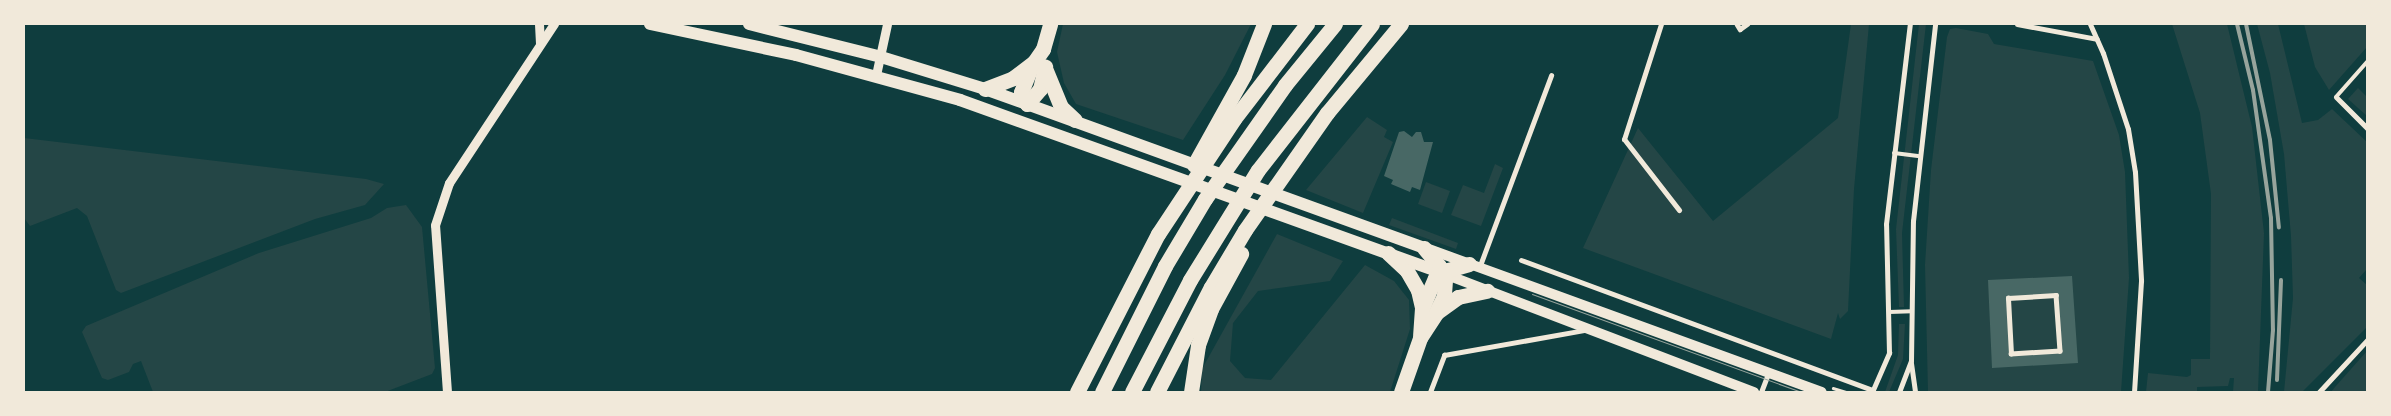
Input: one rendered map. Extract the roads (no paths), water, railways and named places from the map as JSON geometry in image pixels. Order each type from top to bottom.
[{"type":"highway","points":[[1027,104],[1021,92],[1039,64],[1050,24]]},
{"type":"highway","points":[[1078,392],[1158,234],[1244,75],[1264,24]]},
{"type":"highway","points":[[1158,234],[1234,119],[1307,24]]},
{"type":"highway","points":[[1102,392],[1165,266],[1205,199],[1286,85],[1335,24]]},
{"type":"highway","points":[[1132,392],[1190,280],[1258,170],[1372,24]]},
{"type":"highway","points":[[1156,392],[1211,286],[1289,164],[1351,81],[1401,24]]},
{"type":"highway","points":[[985,89],[1013,78],[1039,64]]},
{"type":"highway","points":[[1039,64],[1061,107],[1075,120]]},
{"type":"highway","points":[[1191,392],[1198,345],[1211,309],[1289,164]]},
{"type":"highway","points":[[1424,248],[1442,273]]},
{"type":"highway","points":[[1388,253],[1415,281],[1429,311]]},
{"type":"highway","points":[[1401,392],[1429,311],[1431,283],[1442,273],[1474,266]]},
{"type":"highway","points":[[1429,311],[1458,297],[1487,291]]},
{"type":"main road","points":[[650,24],[746,43],[876,75],[1022,121],[1388,253],[1754,392]]},
{"type":"main road","points":[[749,24],[881,57],[985,89],[1822,392]]},
{"type":"main road","points":[[1022,121],[1027,104]]},
{"type":"street","points":[[539,24],[540,44]]},
{"type":"street","points":[[447,392],[435,225],[449,182],[554,24]]},
{"type":"street","points":[[876,75],[886,24]]},
{"type":"street","points":[[1661,24],[1624,139],[1679,210]]},
{"type":"street","points":[[1737,24],[1740,29],[1747,24]]},
{"type":"street","points":[[1522,260],[1873,391],[1889,353],[1886,224],[1910,24]]},
{"type":"street","points":[[1915,392],[1911,361],[1913,221],[1935,24]]},
{"type":"street","points":[[2017,24],[2098,39]]},
{"type":"street","points":[[2090,24],[2098,39],[2128,129],[2135,172],[2141,281],[2134,392]]},
{"type":"street","points":[[1474,266],[1551,75]]},
{"type":"street","points":[[2336,97],[2367,128]]},
{"type":"street","points":[[2056,295],[2060,350],[2011,354],[2008,298],[2056,295]]},
{"type":"street","points":[[1430,392],[1444,355],[1589,329]]},
{"type":"street","points":[[2319,392],[2367,340]]},
{"type":"street","points":[[1899,392],[1911,361]]},
{"type":"street","points":[[1761,392],[1768,374]]},
{"type":"lane","points":[[2336,97],[2367,62]]},
{"type":"lane","points":[[1894,154],[1920,156]]},
{"type":"lane","points":[[1889,312],[1913,311]]},
{"type":"tram line","points":[[1532,294],[1801,392]]},
{"type":"railway","points":[[2237,24],[2253,90],[2271,218],[2273,330],[2268,392]]},
{"type":"railway","points":[[2246,24],[2270,140],[2279,228]]},
{"type":"railway","points":[[2277,380],[2281,280]]}]
